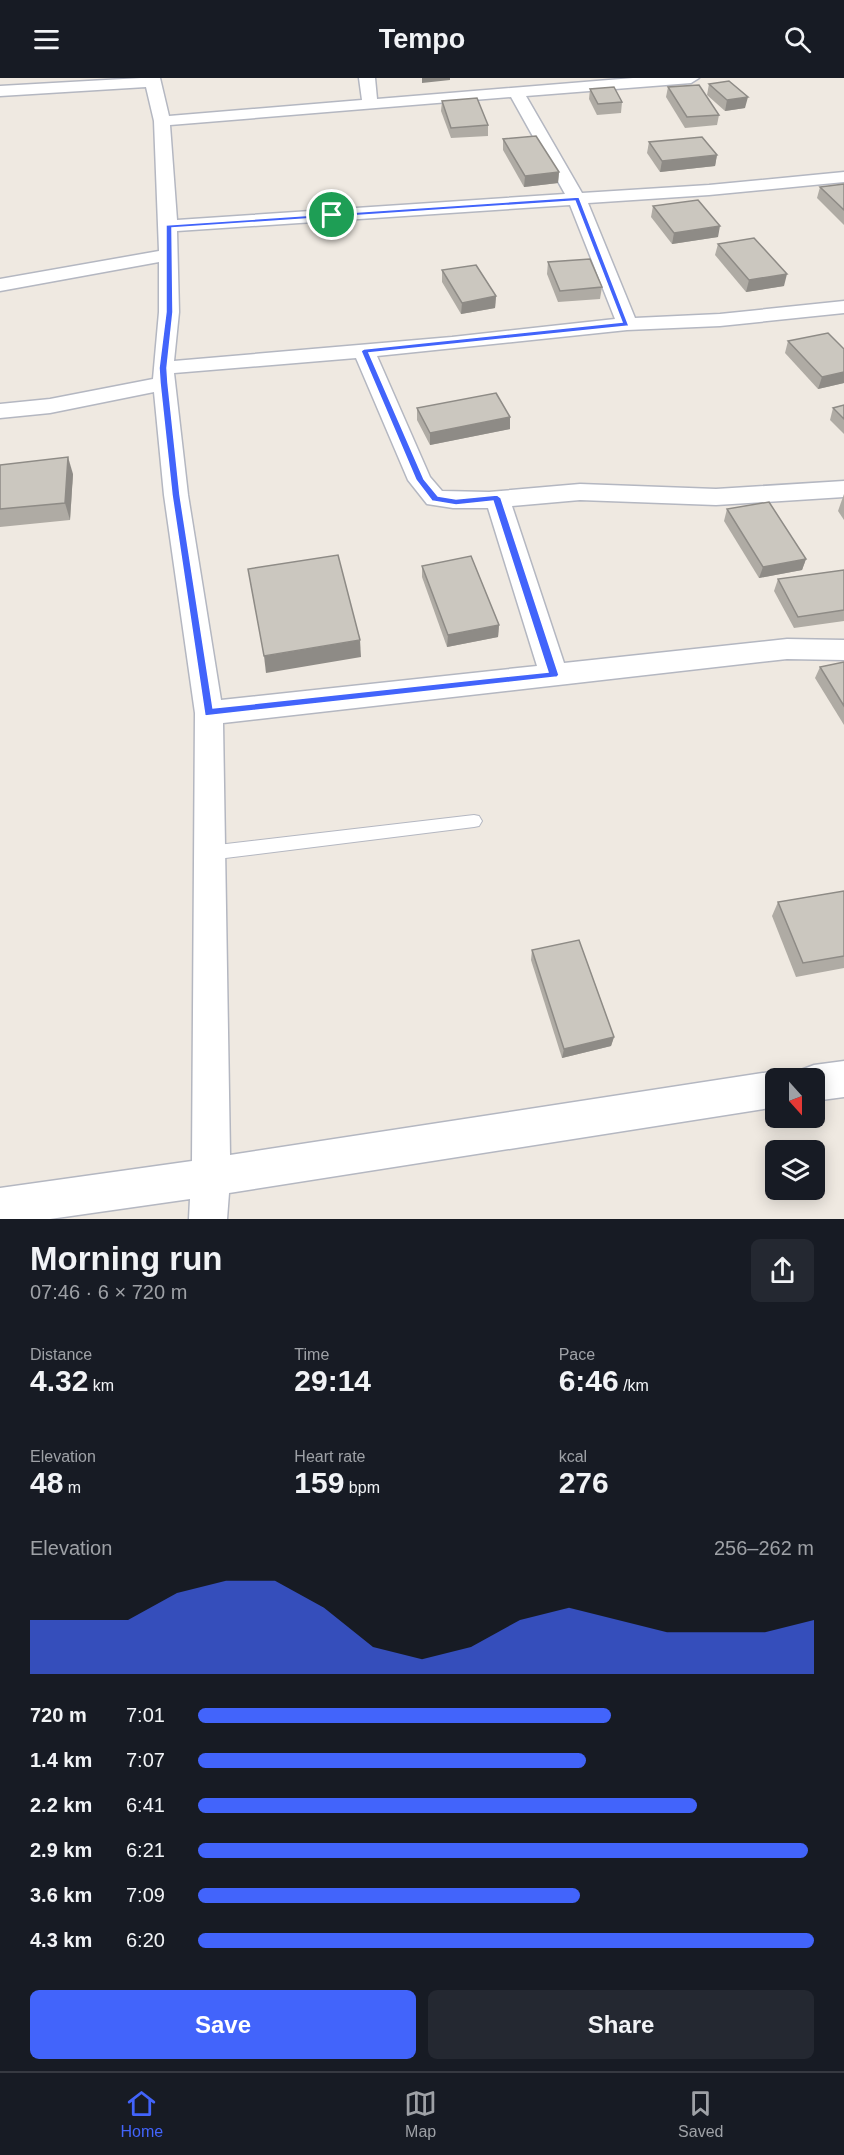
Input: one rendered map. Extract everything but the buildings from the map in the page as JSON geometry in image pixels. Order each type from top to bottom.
[{"type":"street","points":[[367,78],[370,102]]},
{"type":"street","points":[[162,120],[370,102],[516,93],[542,84],[691,78]]},
{"type":"street","points":[[0,91],[153,80],[162,120],[170,312],[164,376],[176,495],[208,713],[212,1177],[208,1219]]},
{"type":"street","points":[[516,93],[577,199],[627,324]]},
{"type":"street","points":[[168,226],[577,199],[844,177]]},
{"type":"street","points":[[0,285],[167,255]]},
{"type":"street","points":[[0,411],[50,406],[164,376],[364,351],[627,324],[720,320],[844,307]]},
{"type":"street","points":[[364,351],[420,480],[435,498],[456,502],[552,492],[608,491],[696,497],[844,489]]},
{"type":"street","points":[[497,498],[554,675]]},
{"type":"street","points":[[208,713],[787,649],[844,650]]},
{"type":"street","points":[[825,1082],[844,1079]]},
{"type":"street","points":[[0,1207],[212,1177],[765,1091]]},
{"type":"lane","points":[[209,853],[474,821]]},
{"type":"route","points":[[577,199],[627,324],[364,351],[420,480],[435,498],[456,502],[497,498],[554,675],[208,713],[176,495],[164,383],[163,368],[170,312],[168,226],[332,215],[577,199]]}]
